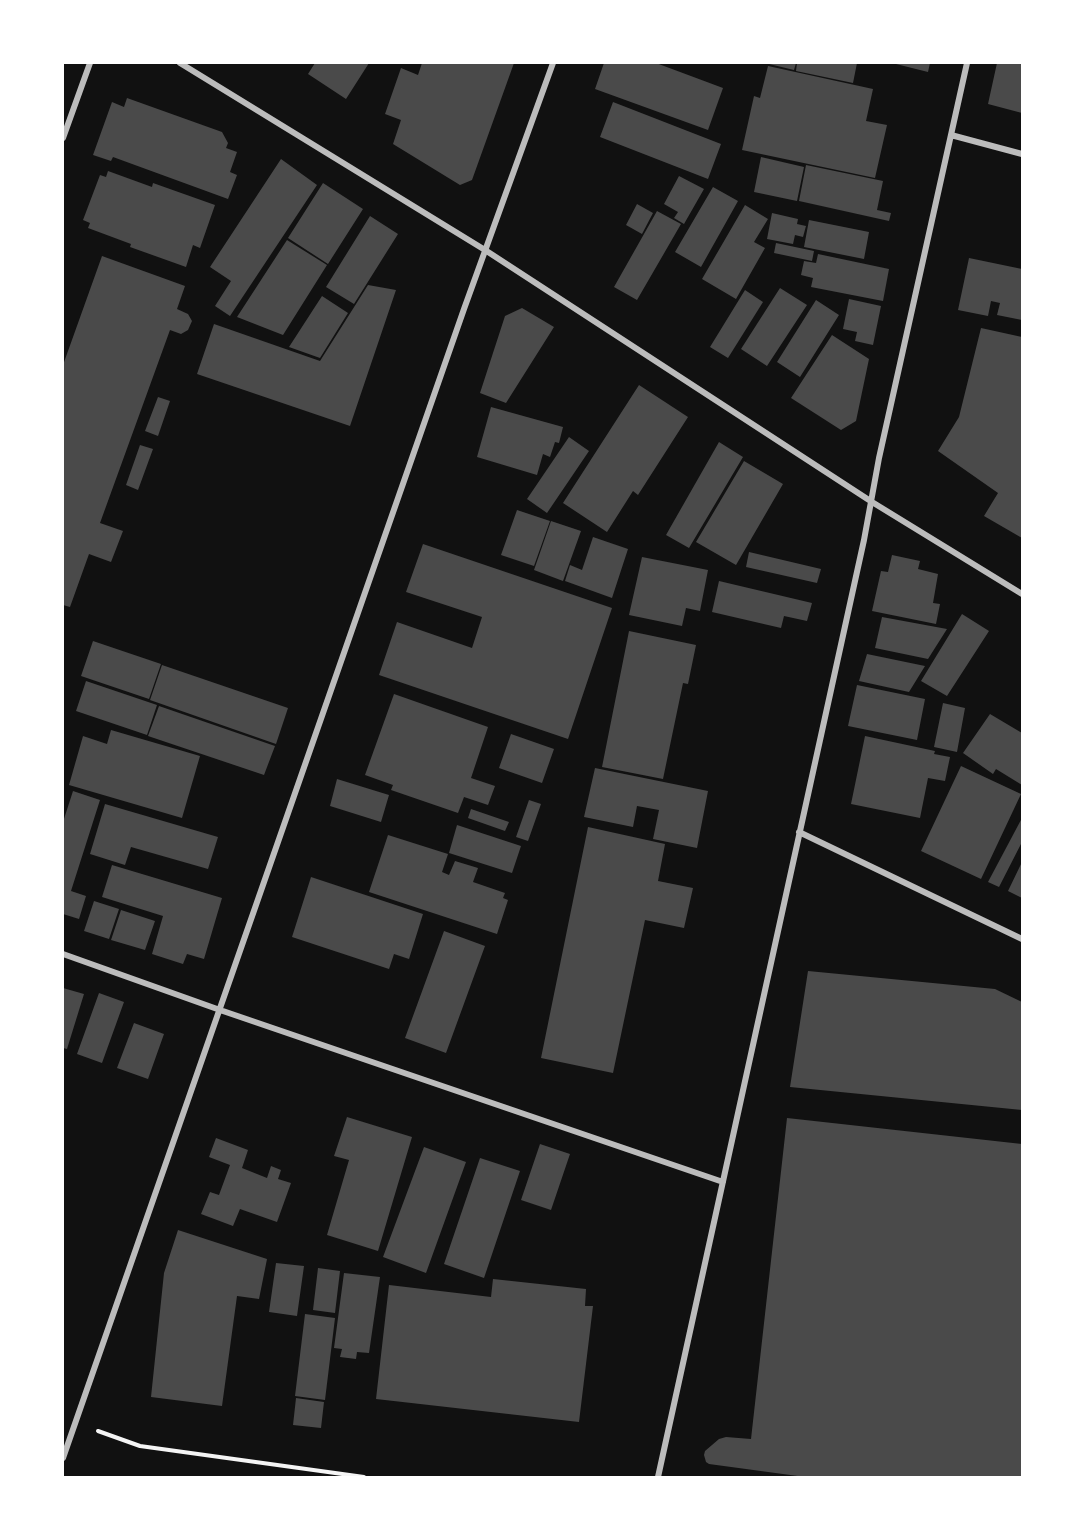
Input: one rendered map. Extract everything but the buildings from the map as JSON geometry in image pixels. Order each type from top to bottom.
[{"type":"street","points":[[63,138],[90,63]]},
{"type":"street","points":[[180,63],[484,250],[872,502],[1022,594]]},
{"type":"street","points":[[63,1458],[484,250],[553,63]]},
{"type":"street","points":[[658,1477],[967,63]]},
{"type":"street","points":[[951,135],[1022,154]]},
{"type":"street","points":[[799,832],[1022,939]]},
{"type":"street","points":[[63,954],[723,1182]]},
{"type":"path","points":[[91,1428],[140,1446],[364,1477]]}]
